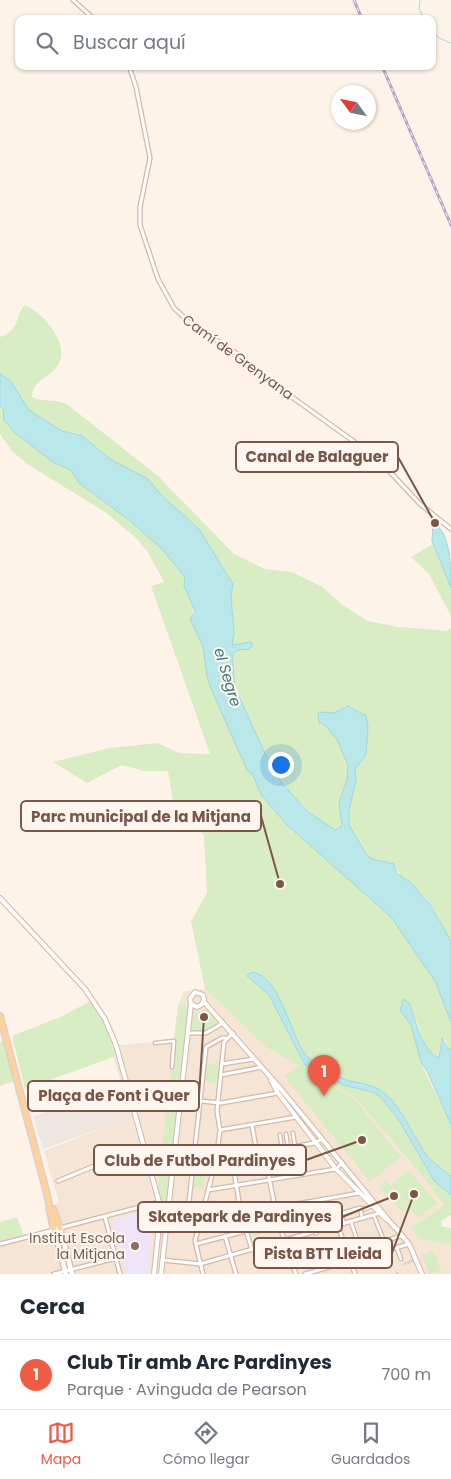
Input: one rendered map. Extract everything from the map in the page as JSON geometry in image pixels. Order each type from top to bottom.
[{"type":"main road","points":[[0,1016],[47,1194],[72,1272]]},
{"type":"main road","points":[[57,1229],[65,1272]]},
{"type":"street","points":[[73,0],[90,15]]},
{"type":"street","name":"Camí de Grenyana","points":[[130,70],[136,87],[150,158],[140,207],[140,225],[158,279],[174,308],[189,322],[242,357],[275,385],[377,458],[416,501],[451,528]]},
{"type":"street","points":[[0,898],[85,990],[105,1019],[116,1048],[159,1202],[160,1216],[154,1274]]},
{"type":"street","points":[[161,1274],[192,1006],[190,997],[195,992],[202,994],[204,1002],[233,1032],[254,1059],[282,1089],[402,1235],[409,1244],[422,1274]]},
{"type":"street","points":[[192,1006],[199,1006],[204,1002]]},
{"type":"street","points":[[188,1033],[206,1032],[223,1022]]},
{"type":"street","points":[[187,1220],[206,1046],[226,1038],[233,1032]]},
{"type":"street","points":[[203,1274],[196,1244],[216,1160],[220,1130],[218,1102],[226,1038]]},
{"type":"street","points":[[155,1043],[174,1041],[172,1067]]},
{"type":"street","points":[[222,1064],[254,1059]]},
{"type":"street","points":[[221,1075],[262,1067]]},
{"type":"street","points":[[267,1073],[278,1093],[336,1169],[372,1206],[382,1213]]},
{"type":"street","points":[[180,1098],[218,1102],[278,1093],[282,1089]]},
{"type":"street","points":[[220,1130],[296,1118]]},
{"type":"street","points":[[252,1125],[257,1154]]},
{"type":"street","points":[[293,1133],[295,1147]]},
{"type":"street","points":[[286,1134],[288,1148]]},
{"type":"street","points":[[280,1135],[282,1149]]},
{"type":"street","points":[[175,1155],[216,1160],[295,1147],[315,1143],[322,1139]]},
{"type":"street","points":[[58,1181],[144,1146]]},
{"type":"street","points":[[265,1152],[274,1208],[283,1241],[296,1274]]},
{"type":"street","points":[[232,1158],[241,1214],[252,1250]]},
{"type":"street","points":[[208,1190],[336,1169],[342,1163]]},
{"type":"street","points":[[358,1192],[362,1187]]},
{"type":"street","points":[[160,1216],[200,1221],[358,1192],[367,1193]]},
{"type":"street","points":[[336,1197],[344,1224]]},
{"type":"street","points":[[0,1244],[159,1202]]},
{"type":"street","points":[[307,1202],[316,1233]]},
{"type":"street","points":[[310,1210],[338,1205]]},
{"type":"street","points":[[313,1222],[372,1206]]},
{"type":"street","points":[[360,1208],[363,1219]]},
{"type":"street","points":[[163,1260],[200,1264],[382,1213]]},
{"type":"street","points":[[105,1216],[120,1274]]},
{"type":"street","points":[[374,1216],[384,1241]]},
{"type":"street","points":[[351,1222],[360,1248]]},
{"type":"street","points":[[338,1226],[355,1274]]},
{"type":"street","points":[[196,1244],[246,1231]]},
{"type":"street","points":[[347,1252],[402,1235]]},
{"type":"street","points":[[225,1236],[236,1274]]},
{"type":"street","points":[[305,1274],[409,1244]]},
{"type":"street","points":[[397,1248],[401,1259]]},
{"type":"street","points":[[54,1274],[72,1272],[116,1258]]},
{"type":"street","points":[[325,1268],[326,1274]]},
{"type":"shaded area","points":[[205,989],[267,1048],[355,1097],[422,1176],[444,1207],[410,1228],[420,1239],[451,1245],[451,1274],[0,1274],[0,1243],[50,1230],[44,1208],[59,1203],[44,1151],[131,1117],[110,1046],[174,1040],[178,1005],[184,991]]},
{"type":"shaded area","points":[[123,1083],[133,1117],[43,1149],[33,1117]],"holes":[[[118,1087],[123,1095],[120,1096],[118,1090],[112,1092],[113,1098],[93,1104],[91,1096]]]},
{"type":"shaded area","points":[[305,1207],[312,1229],[284,1237],[279,1212]]},
{"type":"shaded area","name":"Institut Escola la Mitjana","points":[[154,1208],[148,1274],[126,1274],[112,1219]]},
{"type":"green space","points":[[25,305],[47,322],[58,339],[61,348],[61,357],[58,365],[35,386],[32,397],[68,405],[158,476],[234,554],[265,569],[292,572],[321,586],[344,606],[368,621],[398,627],[447,631],[451,627],[451,941],[430,903],[400,875],[393,864],[372,859],[366,854],[349,825],[349,811],[356,780],[355,769],[366,755],[367,722],[358,711],[347,706],[334,713],[319,713],[320,725],[325,725],[337,740],[348,765],[347,780],[339,803],[342,826],[335,830],[308,812],[280,781],[278,771],[268,760],[235,688],[232,655],[238,650],[244,650],[251,642],[232,645],[234,633],[231,597],[233,584],[199,529],[160,494],[148,479],[110,459],[78,433],[62,431],[29,410],[11,382],[0,373],[0,337],[12,330]]},
{"type":"green space","points":[[0,406],[3,408],[6,423],[14,432],[57,465],[71,470],[79,483],[129,520],[162,549],[186,577],[184,586],[194,607],[192,616],[203,646],[208,680],[247,770],[253,775],[260,793],[287,825],[388,914],[400,928],[435,981],[451,1022],[451,1049],[448,1049],[445,1040],[441,1039],[438,1058],[429,1052],[415,1017],[403,999],[399,1008],[411,1025],[422,1065],[451,1125],[451,1176],[428,1156],[395,1104],[382,1091],[339,1077],[319,1067],[305,1054],[276,993],[261,975],[251,972],[255,983],[269,995],[305,1065],[316,1068],[343,1085],[374,1092],[381,1097],[400,1122],[432,1179],[451,1195],[451,1215],[442,1220],[441,1226],[451,1228],[451,1245],[420,1239],[410,1228],[444,1206],[422,1176],[355,1097],[267,1048],[205,989],[191,921],[207,893],[204,835],[174,807],[168,771],[144,771],[122,765],[87,783],[53,762],[109,748],[158,743],[179,753],[210,754],[151,586],[164,582],[147,551],[135,537],[105,512],[27,464],[12,451],[0,434]]},
{"type":"green space","points":[[433,544],[451,588],[451,616],[429,574],[411,557]]},
{"type":"green space","points":[[91,1001],[106,1027],[116,1056],[25,1089],[12,1036],[60,1017]]},
{"type":"green space","points":[[178,1005],[188,1006],[166,1213],[162,1212],[158,1188]]},
{"type":"green space","points":[[207,1008],[218,1021],[217,1025],[208,1030],[196,1032],[196,1029],[192,1029],[193,1013]]},
{"type":"green space","points":[[4,1040],[15,1081],[0,1086],[0,1042]]},
{"type":"green space","points":[[205,1063],[219,1064],[217,1083],[203,1081]]},
{"type":"green space","points":[[300,1066],[354,1099],[401,1157],[370,1182],[284,1076]]},
{"type":"green space","points":[[195,1166],[206,1167],[203,1188],[192,1187]]},
{"type":"green space","points":[[409,1170],[437,1203],[418,1218],[391,1184]]},
{"type":"green space","points":[[386,1180],[407,1206],[402,1211],[379,1187]]},
{"type":"green space","points":[[305,1213],[310,1228],[298,1232],[294,1216]]},
{"type":"green space","points":[[17,1217],[24,1237],[0,1243],[0,1222]]},
{"type":"green space","points":[[273,1217],[277,1230],[250,1237],[246,1222]]},
{"type":"green space","points":[[433,1250],[441,1271],[429,1274],[422,1254]]},
{"type":"water","name":"el Segre","points":[[0,373],[11,382],[29,410],[62,431],[81,435],[110,459],[148,479],[160,494],[199,529],[233,584],[231,597],[234,633],[232,645],[251,642],[253,645],[249,649],[238,650],[232,654],[235,688],[268,760],[278,771],[280,781],[308,812],[335,830],[342,826],[339,803],[347,780],[348,765],[337,740],[325,725],[319,723],[318,714],[321,712],[334,713],[348,706],[366,716],[368,727],[366,755],[355,769],[356,780],[349,811],[349,825],[366,854],[372,859],[394,864],[396,873],[410,882],[430,904],[451,941],[451,1022],[435,981],[391,917],[287,825],[261,795],[253,775],[247,770],[210,686],[203,646],[190,619],[195,611],[184,586],[185,577],[162,549],[129,520],[79,483],[71,470],[54,463],[14,432],[4,420],[3,409],[0,406]]},
{"type":"water","points":[[433,523],[439,527],[447,542],[451,588],[432,541]]},
{"type":"water","points":[[251,972],[261,975],[269,982],[308,1058],[332,1074],[375,1087],[389,1097],[420,1146],[434,1162],[451,1176],[451,1195],[434,1181],[400,1122],[381,1097],[372,1092],[343,1085],[316,1068],[305,1065],[269,995],[247,976]]},
{"type":"water","points":[[403,999],[409,1003],[423,1042],[428,1049],[439,1058],[442,1038],[448,1049],[451,1049],[451,1125],[427,1071],[421,1062],[411,1025],[400,1010]]},
{"type":"waterway","points":[[420,0],[419,9],[422,15]]},
{"type":"waterway","points":[[436,35],[451,43]]},
{"type":"tunnel","points":[[404,1264],[416,1259]]},
{"type":"railway","points":[[354,0],[360,15]]},
{"type":"railway","points":[[384,70],[451,225]]},
{"type":"place","name":"Canal de Balaguer","points":[[435,523]]},
{"type":"place","name":"Parc municipal de la Mitjana","points":[[280,884]]},
{"type":"place","name":"Plaça de Font i Quer","points":[[204,1017]]},
{"type":"place","name":"Club Tir amb Arc Pardinyes","points":[[324,1096]]},
{"type":"place","name":"Club de Futbol Pardinyes","points":[[362,1140]]},
{"type":"place","name":"Pista BTT Lleida","points":[[414,1194]]},
{"type":"place","name":"Skatepark de Pardinyes","points":[[394,1196]]},
{"type":"place","name":"Institut Escola la Mitjana","points":[[135,1246]]}]
